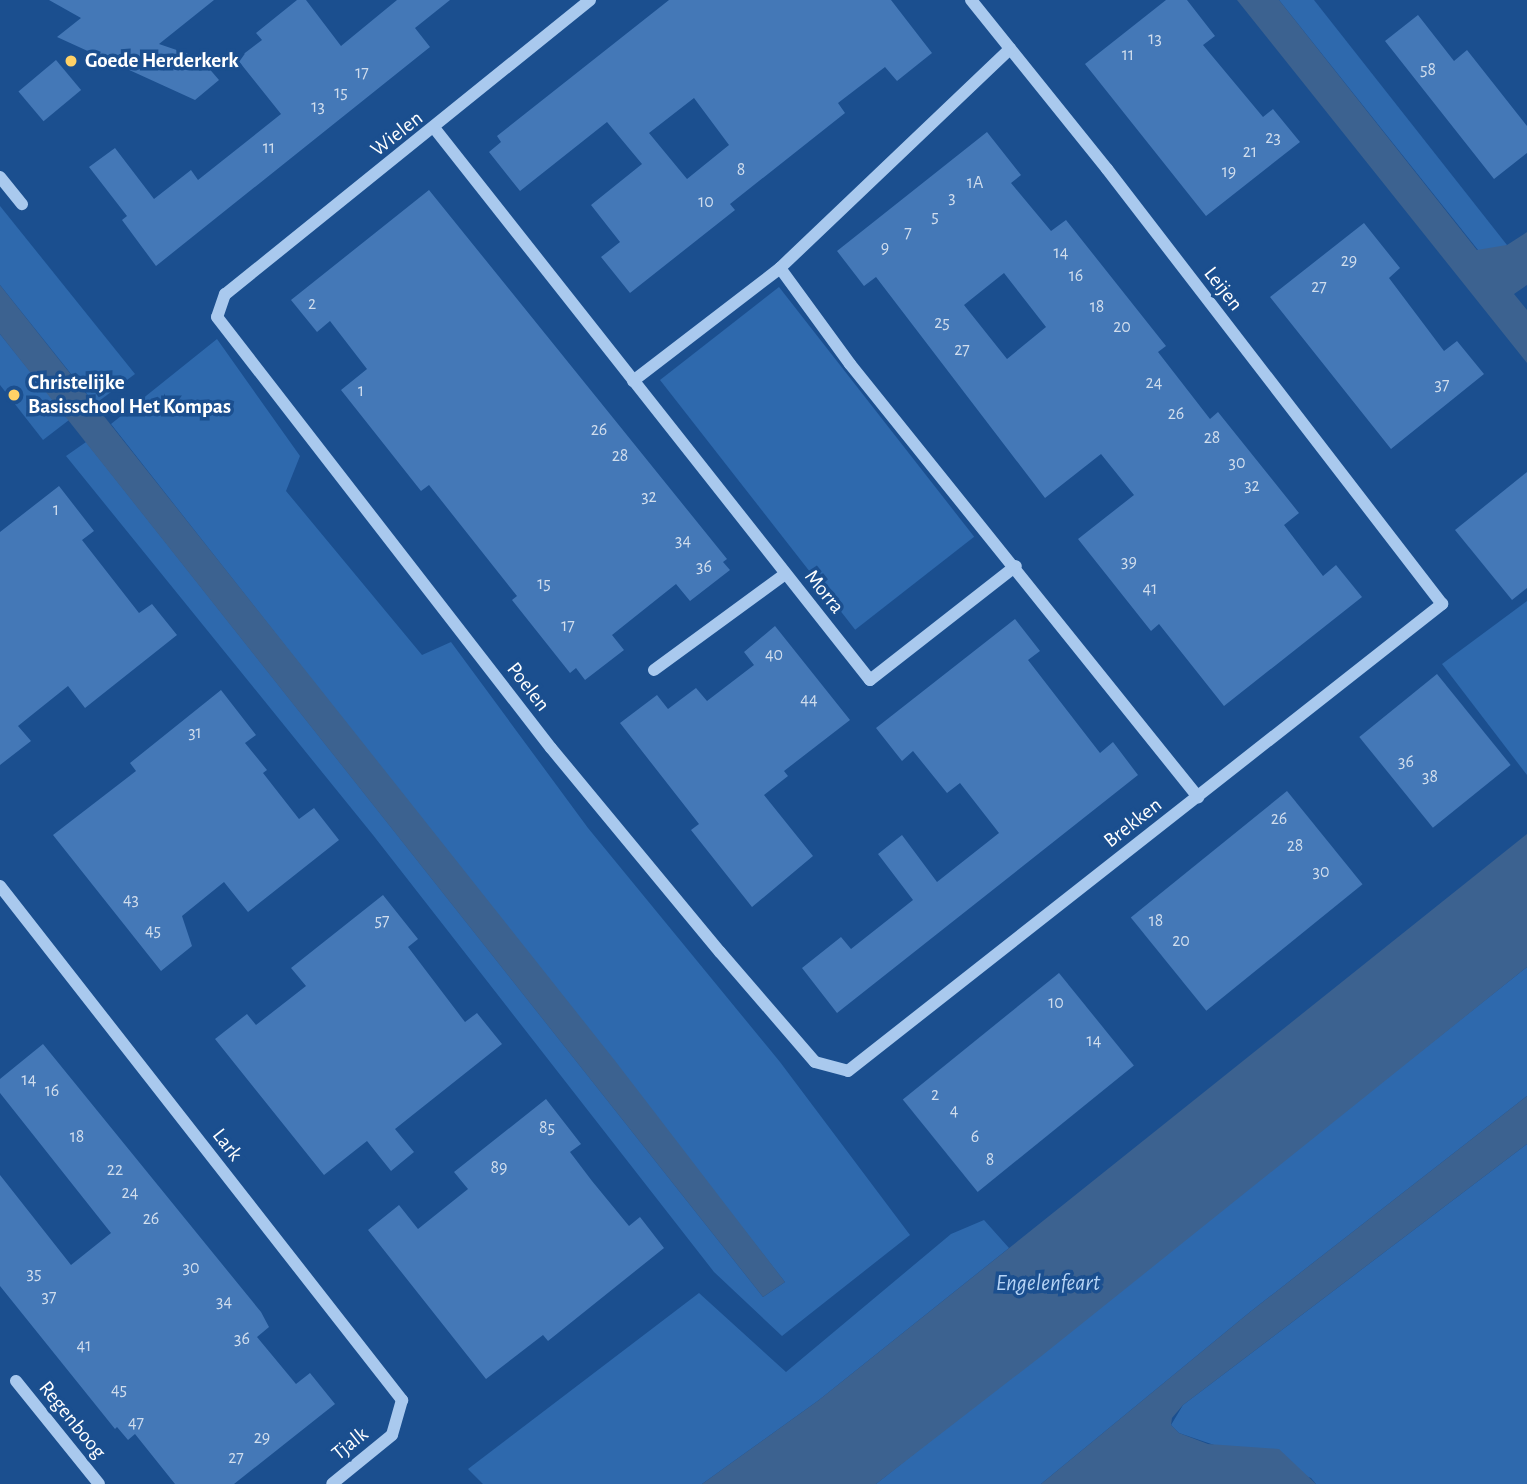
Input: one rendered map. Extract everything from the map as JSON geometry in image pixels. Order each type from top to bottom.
[{"type":"street","name":"Wielen","points":[[225,294],[435,129],[590,0]]},
{"type":"street","name":"Leijen","points":[[971,0],[1442,604]]},
{"type":"street","points":[[633,381],[780,268],[1010,49]]},
{"type":"street","name":"Morra","points":[[435,129],[870,680],[1016,566]]},
{"type":"street","points":[[0,177],[22,204]]},
{"type":"street","points":[[780,268],[850,364],[1016,566],[1198,797]]},
{"type":"street","name":"Poelen","points":[[225,294],[217,317],[551,748],[815,1062],[848,1071]]},
{"type":"street","points":[[654,670],[785,574]]},
{"type":"street","name":"Brekken","points":[[848,1071],[1442,604]]},
{"type":"street","name":"Lark","points":[[0,886],[402,1400],[392,1435]]},
{"type":"street","name":"Regenboog","points":[[16,1381],[99,1484]]},
{"type":"street","name":"Tjalk","points":[[332,1484],[392,1435]]},
{"type":"shaded area","points":[[1279,0],[1314,0],[1507,245],[1495,254],[1478,250]]},
{"type":"shaded area","points":[[0,206],[135,374],[95,404],[0,285]]},
{"type":"shaded area","points":[[779,287],[974,537],[855,630],[660,380]]},
{"type":"shaded area","points":[[0,334],[69,420],[43,440],[0,385]]},
{"type":"shaded area","points":[[217,339],[300,456],[286,491],[422,655],[451,642],[588,828],[780,1062],[910,1235],[782,1336],[714,1272],[373,835],[66,456],[86,442],[763,1297],[785,1282],[111,424]]},
{"type":"shaded area","points":[[1527,601],[1527,775],[1442,664]]},
{"type":"shaded area","points":[[1527,967],[1527,1096],[1250,1312],[1041,1484],[876,1484]]},
{"type":"shaded area","points":[[1527,1144],[1527,1484],[1316,1484],[1311,1478],[1179,1433],[1171,1425],[1183,1405]]},
{"type":"shaded area","points":[[984,1220],[1009,1248],[819,1400],[702,1484],[483,1484],[468,1469],[699,1293],[786,1372],[951,1234]]},
{"type":"water","points":[[1237,0],[1279,0],[1477,250],[1507,245],[1527,232],[1527,285],[1514,294],[1527,310],[1527,363]]},
{"type":"water","points":[[0,285],[616,1062],[785,1282],[763,1297],[11,348],[0,334]]},
{"type":"water","name":"Engelenfeart","points":[[1527,834],[1527,967],[1044,1354],[876,1484],[702,1484],[819,1400]]},
{"type":"water","points":[[1527,1096],[1527,1144],[1183,1405],[1172,1418],[1171,1425],[1179,1433],[1208,1444],[1279,1449],[1316,1484],[1041,1484],[1250,1312]]},
{"type":"building","name":"Goede Herderkerk","points":[[49,0],[214,0],[159,44],[200,58],[219,80],[195,100],[57,37],[81,18]]},
{"type":"building","points":[[297,0],[306,0],[341,46],[397,0],[450,0],[415,28],[430,47],[156,266],[122,220],[127,216],[89,167],[115,148],[154,199],[191,170],[198,180],[281,114],[237,59],[262,40],[256,33]]},
{"type":"building","points":[[669,0],[891,0],[932,53],[897,81],[885,67],[838,103],[845,113],[730,204],[735,210],[630,293],[601,257],[620,242],[591,205],[642,164],[607,122],[520,191],[489,152],[501,142],[497,136]],"holes":[[[694,98],[729,145],[687,179],[649,133]]]},
{"type":"building","points":[[1166,0],[1187,0],[1215,36],[1203,45],[1263,117],[1273,109],[1300,142],[1206,216],[1085,64]]},
{"type":"building","points":[[1418,15],[1454,61],[1467,50],[1527,126],[1527,153],[1494,179],[1385,41]]},
{"type":"building","points":[[56,60],[81,90],[44,121],[18,91]]},
{"type":"building","points":[[987,132],[1021,175],[1011,183],[1051,231],[1066,220],[1166,346],[1158,352],[1210,419],[1218,412],[1299,513],[1284,525],[1323,576],[1336,565],[1362,597],[1224,706],[1159,624],[1151,631],[1078,539],[1134,495],[1101,454],[1045,498],[876,277],[864,286],[837,251]],"holes":[[[1004,273],[1046,327],[1007,359],[964,305]]]},
{"type":"building","points":[[429,190],[727,559],[723,562],[730,570],[690,601],[676,584],[612,635],[624,650],[585,680],[576,668],[570,673],[512,600],[517,596],[429,485],[421,491],[341,390],[367,369],[330,321],[317,332],[291,300]]},
{"type":"building","points":[[1364,223],[1400,268],[1389,278],[1444,351],[1457,341],[1484,374],[1391,449],[1270,297]]},
{"type":"building","points":[[1527,472],[1527,588],[1512,600],[1455,530]]},
{"type":"building","points":[[59,486],[94,531],[82,540],[139,613],[152,604],[177,635],[85,708],[68,686],[18,726],[31,741],[0,765],[0,532]]},
{"type":"building","points":[[1015,619],[1040,651],[1028,660],[1100,753],[1113,742],[1138,775],[837,1013],[802,968],[841,937],[851,949],[913,900],[878,854],[902,835],[937,882],[999,833],[960,783],[947,793],[913,751],[902,761],[876,728]]},
{"type":"building","points":[[775,626],[850,720],[784,771],[788,776],[764,795],[813,856],[752,907],[691,830],[699,824],[620,723],[657,695],[668,709],[696,688],[707,701],[754,665],[744,652]]},
{"type":"building","points":[[1437,674],[1511,765],[1433,828],[1359,737]]},
{"type":"building","points":[[221,690],[256,735],[245,743],[267,770],[263,773],[299,819],[314,808],[339,840],[248,912],[224,882],[182,916],[192,946],[161,971],[53,835],[136,771],[130,763]]},
{"type":"building","points":[[1287,791],[1363,884],[1206,1011],[1131,917]]},
{"type":"building","points":[[383,895],[418,939],[408,947],[465,1022],[477,1013],[502,1044],[395,1129],[414,1152],[391,1171],[367,1141],[324,1175],[215,1039],[247,1014],[256,1025],[306,986],[291,968]]},
{"type":"building","points":[[1059,973],[1134,1065],[978,1192],[903,1099]]},
{"type":"building","points":[[43,1044],[261,1312],[269,1327],[257,1337],[296,1384],[310,1373],[335,1404],[234,1484],[175,1484],[135,1434],[128,1440],[117,1427],[115,1429],[0,1286],[0,1175],[71,1265],[111,1233],[0,1093],[0,1079]]},
{"type":"building","points":[[546,1099],[581,1144],[570,1152],[592,1181],[629,1226],[640,1217],[664,1248],[548,1341],[543,1335],[486,1379],[368,1230],[399,1205],[418,1229],[468,1189],[454,1172]]},
{"type":"place","name":"Goede Herderkerk","points":[[71,61]]},
{"type":"place","name":"Christelijke Basisschool Het Kompas","points":[[14,395]]}]
